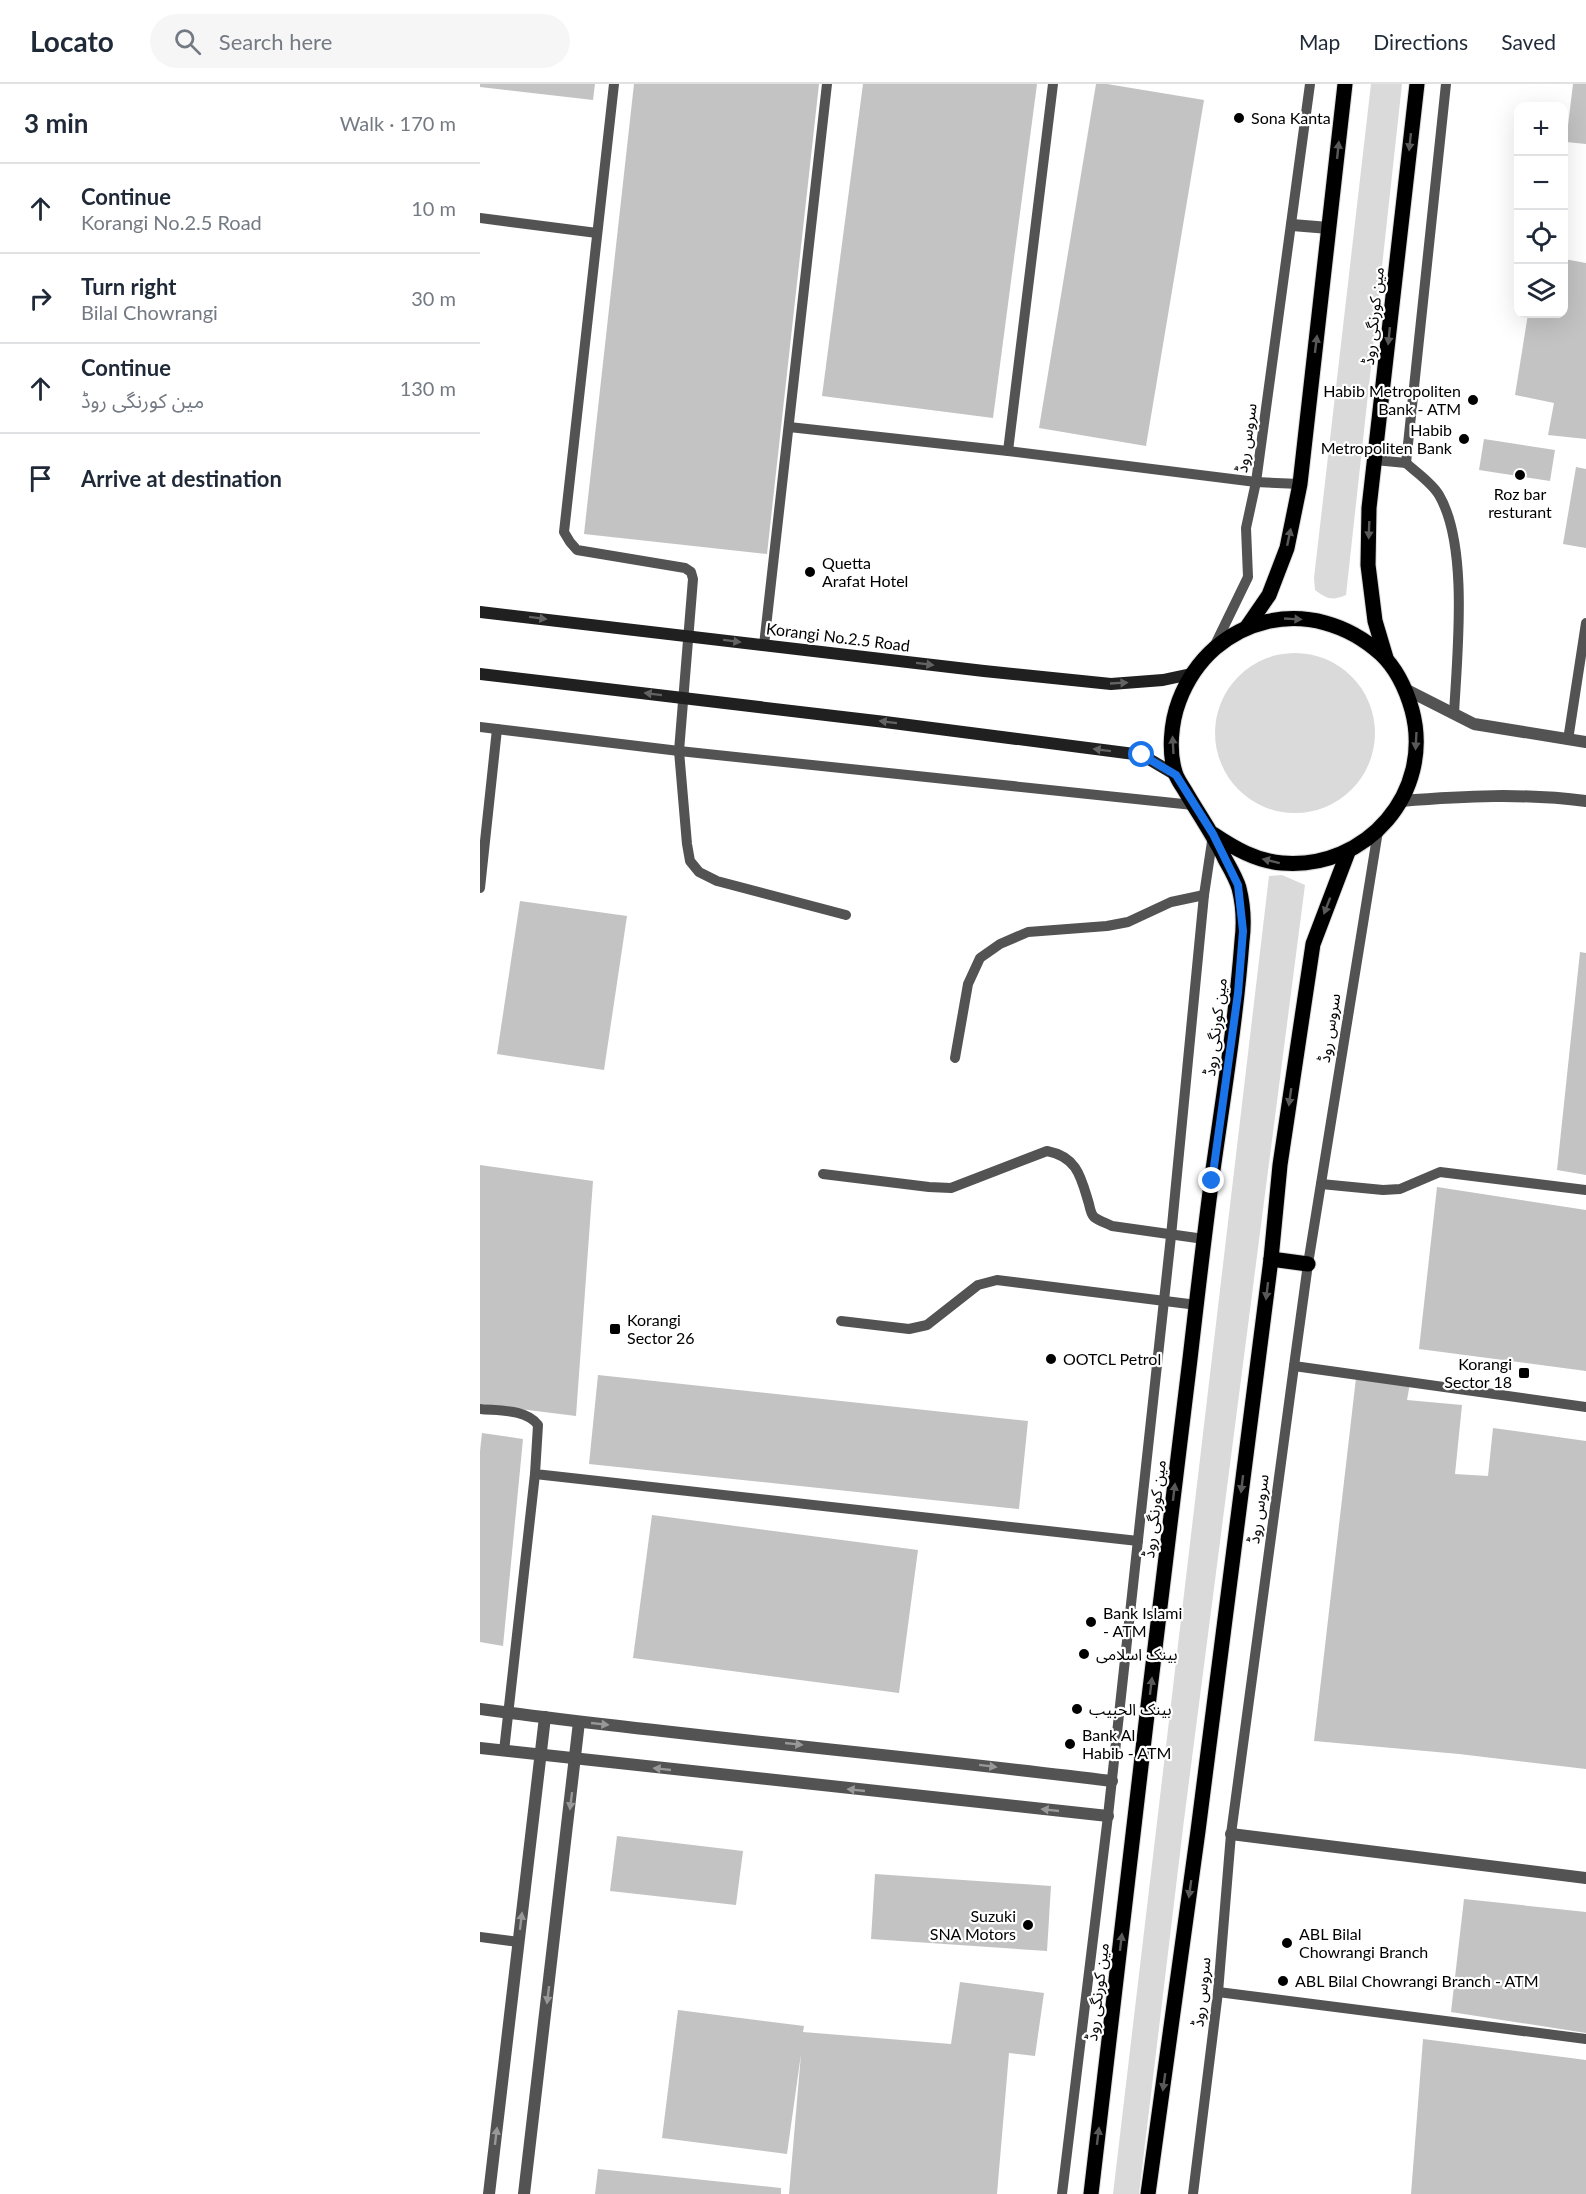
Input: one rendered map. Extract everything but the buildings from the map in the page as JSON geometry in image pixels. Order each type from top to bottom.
[{"type":"main road","points":[[1247,627],[1269,596],[1287,548],[1300,484],[1346,84]]},
{"type":"main road","name":"مین کورنگی روڈ","points":[[1386,658],[1375,621],[1368,565],[1369,508],[1417,84]]},
{"type":"main road","name":"Korangi No.2.5 Road","points":[[480,612],[1110,684],[1164,680],[1191,674]]},
{"type":"main road","points":[[1176,775],[1171,740],[1177,705],[1191,674],[1214,647],[1247,627],[1283,618],[1321,620],[1357,634],[1386,658],[1407,690],[1416,727],[1415,765],[1401,801],[1378,831],[1348,852],[1314,863],[1278,864],[1243,854],[1213,834]]},
{"type":"main road","points":[[480,674],[683,697],[1142,755],[1176,775]]},
{"type":"main road","name":"مین کورنگی روڈ","points":[[1091,2194],[1204,1239],[1238,993],[1243,931],[1238,885],[1213,834],[1176,775]]},
{"type":"main road","points":[[1148,2194],[1198,1831],[1271,1259],[1280,1165],[1313,944],[1348,852]]},
{"type":"main road","points":[[1271,1259],[1308,1264]]},
{"type":"street","points":[[1292,225],[1329,228]]},
{"type":"street","points":[[1407,690],[1474,724],[1586,742]]},
{"type":"street","points":[[1401,801],[1478,795],[1586,801]]},
{"type":"street","points":[[480,1708],[579,1722],[1112,1781]]},
{"type":"street","points":[[489,2194],[545,1717]]},
{"type":"street","points":[[525,2194],[579,1722]]},
{"type":"street","points":[[480,1748],[1108,1816]]},
{"type":"street","points":[[1231,1834],[1586,1878]]},
{"type":"lane","points":[[614,84],[564,532],[577,550],[686,568],[691,572],[693,579],[679,751],[690,861],[699,872],[717,882],[846,915]]},
{"type":"lane","points":[[764,645],[827,84]]},
{"type":"lane","points":[[1008,451],[1053,84]]},
{"type":"lane","name":"سروس روڈ","points":[[1214,647],[1248,577],[1246,528],[1256,483],[1310,84]]},
{"type":"lane","points":[[1406,463],[1446,84]]},
{"type":"lane","points":[[480,218],[597,232]]},
{"type":"lane","points":[[789,427],[1008,451],[1256,483],[1300,484]]},
{"type":"lane","points":[[1375,460],[1406,463],[1438,493],[1447,511],[1454,534],[1459,581],[1454,714]]},
{"type":"lane","points":[[1568,740],[1586,623]]},
{"type":"lane","points":[[480,727],[679,751],[1194,805]]},
{"type":"lane","points":[[480,888],[497,729]]},
{"type":"lane","name":"سروس روڈ","points":[[1193,2194],[1218,1992],[1231,1834],[1294,1366],[1308,1264],[1378,831]]},
{"type":"lane","points":[[1062,2194],[1112,1781],[1171,1236],[1204,895],[1213,834]]},
{"type":"lane","points":[[955,1058],[968,984],[981,958],[1000,944],[1029,932],[1107,926],[1128,922],[1171,902],[1204,895]]},
{"type":"lane","points":[[824,1173],[951,1188],[1047,1150],[1065,1157],[1074,1166],[1080,1176],[1092,1215],[1112,1226],[1204,1239]]},
{"type":"lane","points":[[1321,1184],[1383,1190],[1400,1189],[1440,1172],[1586,1190]]},
{"type":"lane","points":[[841,1321],[909,1329],[919,1328],[927,1325],[978,1285],[997,1280],[1197,1305]]},
{"type":"lane","points":[[1294,1366],[1586,1407]]},
{"type":"lane","points":[[480,1408],[525,1414],[538,1425],[536,1474],[504,1751]]},
{"type":"lane","points":[[536,1474],[1138,1541]]},
{"type":"lane","points":[[480,1937],[519,1942]]},
{"type":"lane","points":[[1218,1992],[1586,2039]]},
{"type":"shaded area","points":[[1371,84],[1402,84],[1346,595],[1333,598],[1326,597],[1315,590],[1314,578]]},
{"type":"shaded area","points":[[1295,653],[1326,659],[1351,677],[1369,702],[1375,733],[1369,764],[1351,789],[1326,807],[1295,813],[1264,807],[1239,789],[1221,764],[1215,733],[1221,702],[1239,677],[1264,659]]},
{"type":"shaded area","points":[[1282,875],[1305,885],[1184,1820],[1139,2194],[1113,2194],[1269,876]]},
{"type":"place","name":"Sona Kanta","points":[[1239,118]]},
{"type":"place","name":"Habib Metropoliten Bank - ATM","points":[[1473,400]]},
{"type":"place","name":"Habib Metropoliten Bank","points":[[1464,439]]},
{"type":"place","name":"Roz bar resturant","points":[[1520,475]]},
{"type":"place","name":"Quetta Arafat Hotel","points":[[810,572]]},
{"type":"place","name":"Korangi Sector 26","points":[[615,1329]]},
{"type":"place","name":"OOTCL Petrol","points":[[1051,1359]]},
{"type":"place","name":"Korangi Sector 18","points":[[1524,1373]]},
{"type":"place","name":"Bank Islami - ATM","points":[[1091,1622]]},
{"type":"place","name":"بینک اسلامی","points":[[1084,1654]]},
{"type":"place","name":"بينک الحبيب","points":[[1077,1709]]},
{"type":"place","name":"Bank Al Habib - ATM","points":[[1070,1744]]},
{"type":"place","name":"Suzuki SNA Motors","points":[[1028,1925]]},
{"type":"place","name":"ABL Bilal Chowrangi Branch","points":[[1287,1943]]},
{"type":"place","name":"ABL Bilal Chowrangi Branch - ATM","points":[[1283,1981]]},
{"type":"route","points":[[1142,755],[1176,775],[1213,834],[1238,885],[1243,931],[1238,993],[1212,1181]]}]
